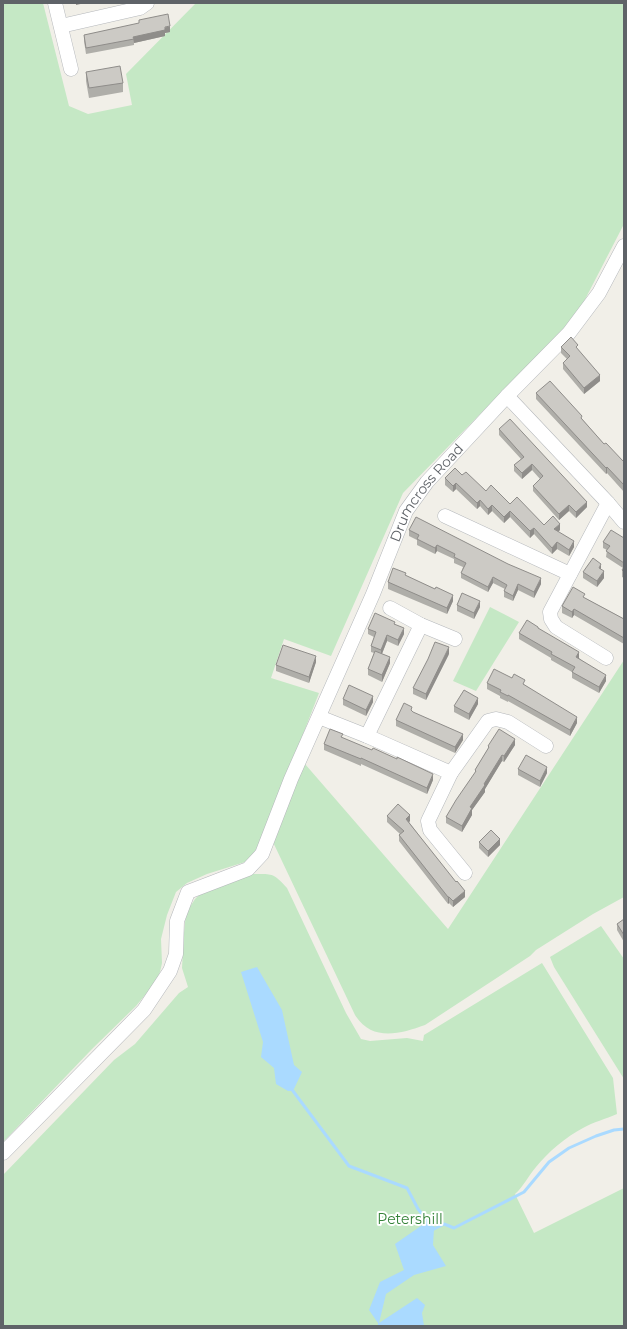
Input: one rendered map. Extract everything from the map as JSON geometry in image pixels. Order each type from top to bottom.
[{"type":"street","points":[[55,3],[71,69]]},
{"type":"street","points":[[61,26],[140,8],[147,3]]},
{"type":"street","name":"Drumcross Road","points":[[3,1153],[144,1010],[170,971],[176,954],[177,921],[188,892],[248,869],[262,854],[291,779],[373,594],[406,511],[427,482],[507,396],[569,333],[599,293],[624,246]]},
{"type":"street","points":[[507,396],[608,503],[624,522]]},
{"type":"street","points":[[606,658],[556,627],[551,619],[550,612],[608,503]]},
{"type":"street","points":[[445,516],[570,574]]},
{"type":"street","points":[[390,608],[421,625],[455,639]]},
{"type":"street","points":[[367,736],[421,625]]},
{"type":"street","points":[[319,717],[367,736],[451,773]]},
{"type":"street","points":[[465,873],[430,830],[428,821],[451,773],[488,722],[496,719],[508,722],[546,746]]},
{"type":"green space","points":[[3,3],[43,3],[69,106],[88,114],[132,105],[126,74],[196,3],[624,3],[624,224],[577,315],[403,493],[331,656],[284,639],[271,678],[319,693],[262,840],[254,853],[245,862],[207,874],[187,883],[176,892],[167,915],[161,939],[162,963],[155,983],[136,1006],[92,1049],[3,1142]]},
{"type":"green space","points":[[490,607],[519,622],[476,691],[453,681]]},
{"type":"green space","points":[[624,660],[624,897],[593,914],[536,950],[530,956],[425,1025],[406,1031],[387,1034],[370,1029],[362,1024],[355,1015],[272,840],[305,764],[448,929]]},
{"type":"green space","name":"Petershill","points":[[251,874],[272,875],[287,888],[346,1013],[361,1039],[370,1041],[407,1038],[423,1041],[424,1035],[542,963],[613,1078],[617,1114],[595,1122],[577,1131],[564,1140],[533,1170],[515,1194],[534,1233],[624,1188],[624,1326],[3,1326],[3,1175],[114,1060],[135,1044],[179,993],[188,987],[182,968],[184,933],[186,913],[195,899],[206,888]]},
{"type":"green space","points":[[601,926],[624,959],[624,1079],[554,967],[550,957]]},
{"type":"water","points":[[257,967],[282,1010],[294,1065],[302,1072],[293,1091],[288,1091],[276,1084],[274,1068],[261,1057],[263,1042],[241,972]]},
{"type":"water","points":[[428,1221],[434,1229],[433,1245],[446,1266],[414,1275],[386,1294],[379,1323],[417,1298],[425,1305],[422,1313],[424,1326],[378,1326],[378,1323],[369,1310],[380,1282],[404,1270],[395,1244]]},
{"type":"building","points":[[168,14],[170,26],[165,27],[165,30],[133,37],[134,39],[86,48],[84,35],[139,23],[139,20]]},
{"type":"building","points":[[120,66],[123,83],[89,88],[86,72]]},
{"type":"building","points":[[571,337],[578,345],[576,347],[600,375],[584,388],[563,363],[570,356],[561,347]]},
{"type":"building","points":[[550,381],[582,416],[581,418],[604,444],[606,443],[623,461],[624,460],[624,485],[607,467],[606,468],[536,393]]},
{"type":"building","points":[[510,419],[587,502],[576,512],[569,505],[559,514],[533,486],[543,476],[532,464],[522,473],[514,465],[524,457],[499,429]]},
{"type":"building","points":[[455,468],[462,475],[466,472],[486,491],[491,485],[510,504],[517,497],[544,525],[553,516],[560,524],[554,529],[574,541],[569,550],[557,542],[552,548],[534,528],[530,531],[510,511],[504,517],[492,505],[488,509],[480,500],[477,503],[456,483],[453,486],[445,478]]},
{"type":"building","points":[[416,517],[508,564],[541,578],[534,592],[518,584],[513,596],[504,591],[507,585],[493,577],[488,587],[461,573],[466,563],[454,557],[455,554],[437,545],[435,548],[417,539],[419,535],[409,530]]},
{"type":"building","points":[[611,530],[624,538],[624,563],[606,551],[610,546],[603,542]]},
{"type":"building","points":[[593,558],[601,564],[599,568],[604,571],[597,581],[583,572]]},
{"type":"building","points":[[393,568],[406,573],[405,575],[435,589],[436,587],[453,595],[447,608],[388,582]]},
{"type":"building","points":[[573,587],[585,594],[583,597],[624,619],[624,638],[574,609],[572,612],[562,606]]},
{"type":"building","points":[[462,593],[480,601],[474,613],[457,605]]},
{"type":"building","points":[[375,613],[404,628],[398,640],[387,635],[381,650],[371,646],[376,632],[368,629]]},
{"type":"building","points":[[527,620],[579,652],[576,657],[606,675],[599,687],[572,672],[575,667],[551,654],[552,652],[519,633]]},
{"type":"building","points":[[435,642],[449,647],[426,694],[413,688]]},
{"type":"building","points":[[283,645],[316,656],[309,677],[276,665]]},
{"type":"building","points":[[375,651],[390,657],[382,675],[368,669]]},
{"type":"building","points":[[494,669],[512,678],[514,674],[525,680],[523,684],[577,717],[570,730],[500,692],[501,690],[487,683]]},
{"type":"building","points":[[349,685],[373,696],[366,710],[343,699]]},
{"type":"building","points":[[464,690],[478,698],[469,714],[454,706]]},
{"type":"building","points":[[404,703],[412,707],[411,710],[413,712],[463,734],[455,747],[396,720]]},
{"type":"building","points":[[330,729],[343,734],[341,737],[372,750],[373,748],[397,759],[397,757],[433,774],[427,788],[361,758],[324,744]]},
{"type":"building","points":[[499,729],[515,739],[504,756],[502,755],[484,784],[485,785],[470,807],[472,808],[462,826],[446,817],[476,771],[475,770],[489,747],[488,746]]},
{"type":"building","points":[[526,755],[547,767],[540,781],[518,769]]},
{"type":"building","points":[[398,804],[410,815],[406,819],[456,882],[457,881],[465,891],[453,901],[448,897],[399,835],[404,831],[387,816]]},
{"type":"building","points":[[491,830],[500,839],[488,851],[479,842]]},
{"type":"building","points":[[624,919],[624,935],[617,924]]},
{"type":"waterway","points":[[293,1091],[349,1166],[407,1188],[418,1209],[434,1229],[444,1224],[454,1228],[524,1192],[549,1162],[569,1148],[596,1136],[614,1130],[624,1129]]}]
